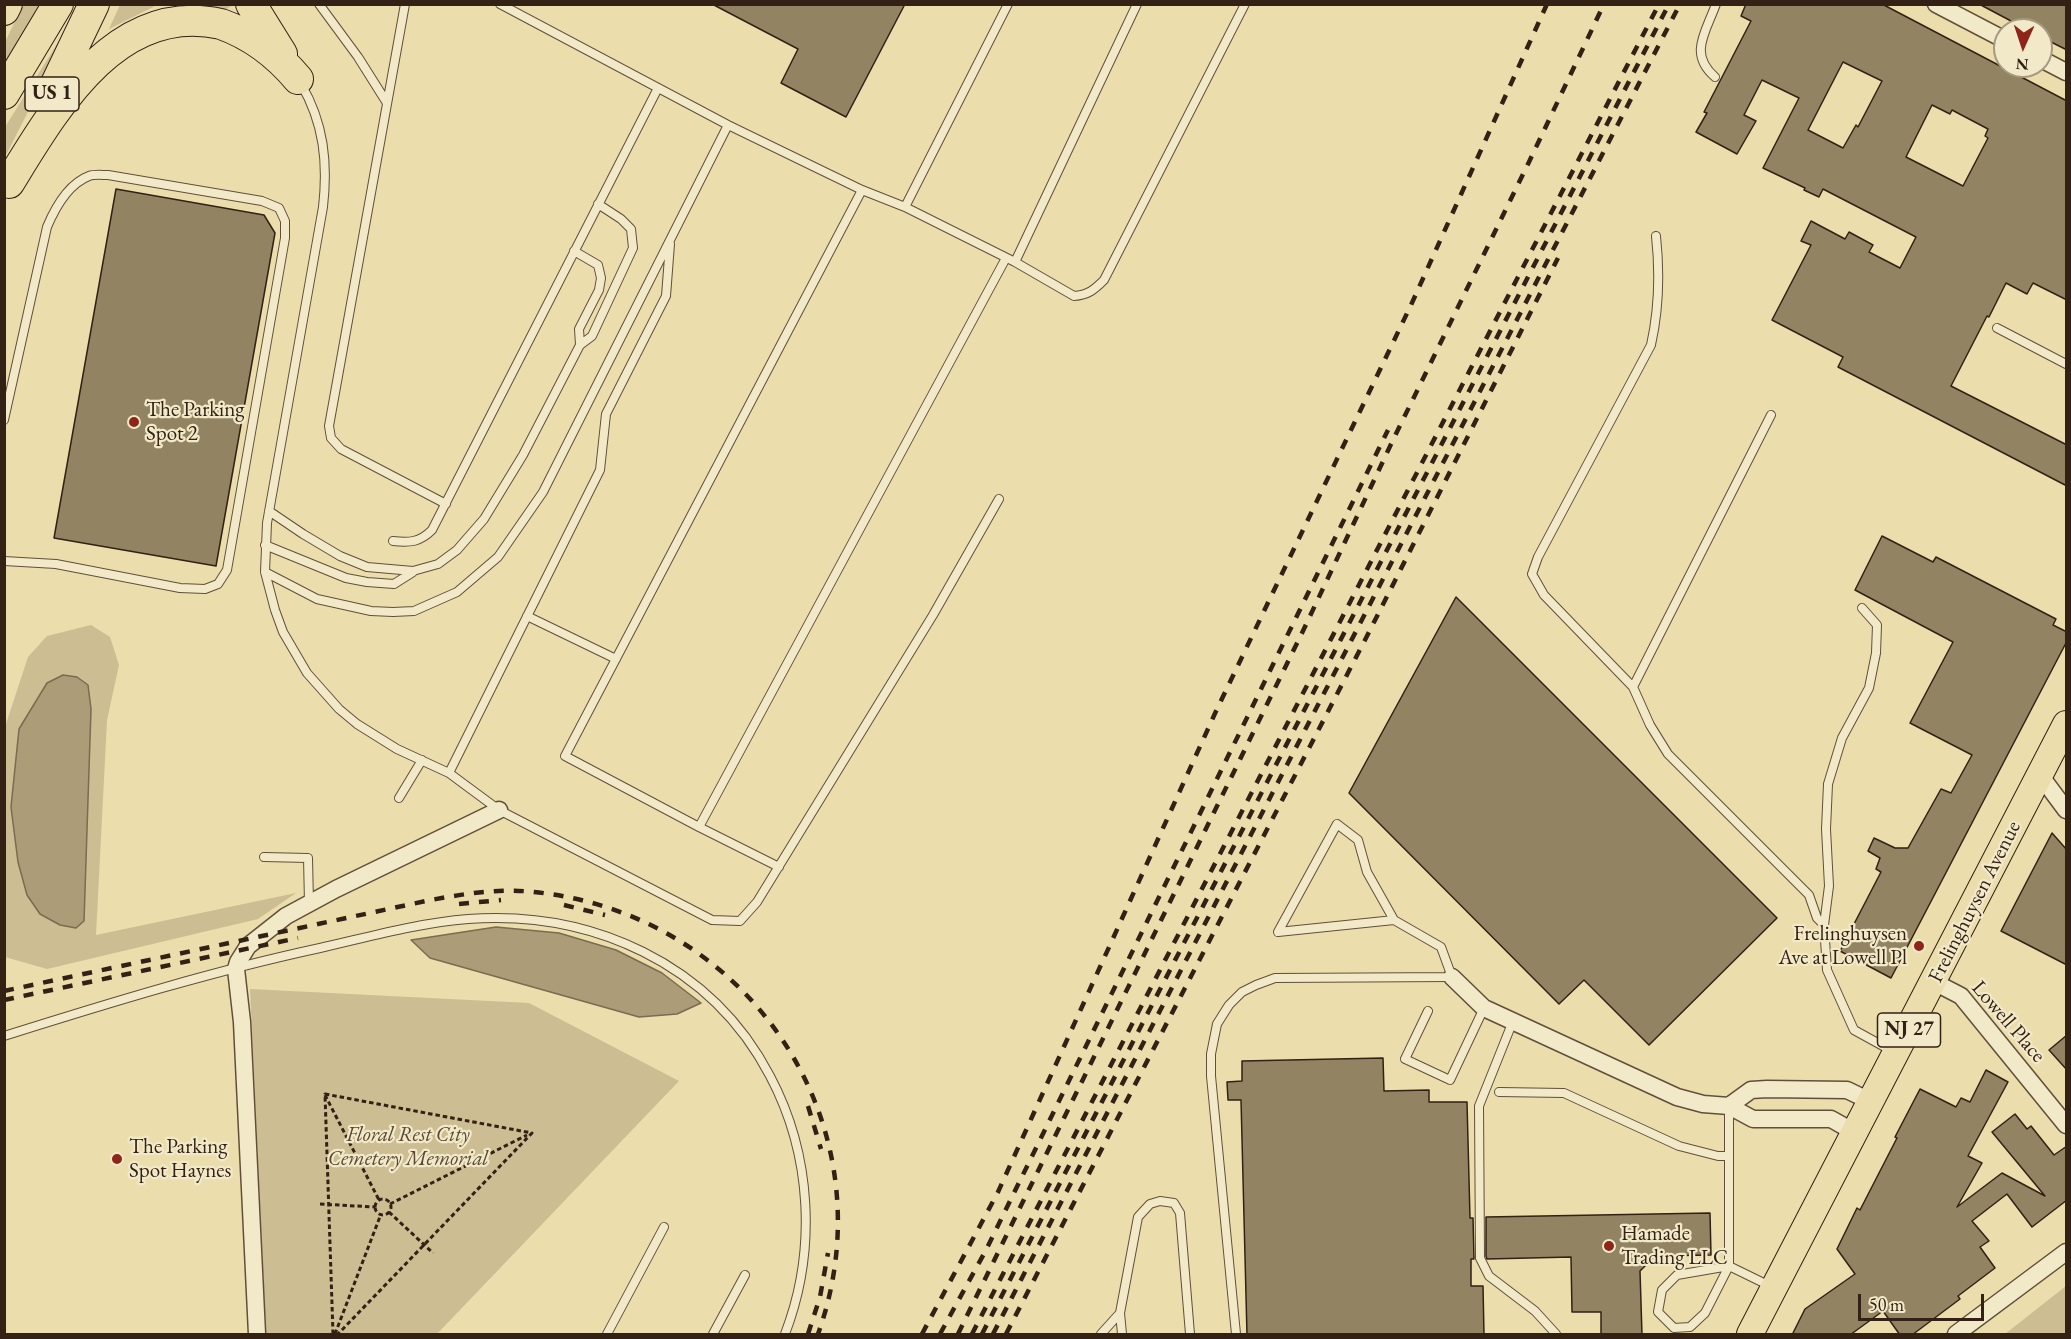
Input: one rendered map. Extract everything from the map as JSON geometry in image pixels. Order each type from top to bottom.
[{"type":"highway","points":[[4,10],[7,4]]},
{"type":"highway","points":[[4,94],[58,4]]},
{"type":"highway","name":"US 1","points":[[7,188],[94,4]]},
{"type":"highway","points":[[251,4],[298,79]]},
{"type":"highway","points":[[7,188],[55,110],[79,76],[112,45],[152,22],[194,17],[226,26],[266,48],[298,79]]},
{"type":"main road","name":"Frelinghuysen Avenue","points":[[1750,1335],[2067,724]]},
{"type":"street","points":[[1936,4],[1993,34]]},
{"type":"street","points":[[2053,65],[2067,72]]},
{"type":"street","points":[[2040,775],[2067,810]]},
{"type":"street","points":[[257,1335],[243,1031],[236,969],[238,962],[248,946],[286,916],[500,810]]},
{"type":"street","points":[[1452,977],[1484,1008],[1677,1097],[1703,1104],[1729,1106],[1753,1119],[1831,1119],[1856,1133]]},
{"type":"street","name":"Lowell Place","points":[[1934,982],[1961,996],[2067,1125]]},
{"type":"street","points":[[1729,1106],[1751,1090],[1767,1089],[1847,1090],[1872,1102]]},
{"type":"street","points":[[1956,1335],[2067,1252]]},
{"type":"lane","points":[[319,4],[364,66],[387,103]]},
{"type":"lane","points":[[405,4],[329,426],[331,438],[341,449],[446,504]]},
{"type":"lane","points":[[500,4],[728,125],[862,190],[905,207],[1015,262],[1074,296],[1094,291],[1104,280],[1245,4]]},
{"type":"lane","points":[[905,207],[1008,4]]},
{"type":"lane","points":[[1015,262],[1137,4]]},
{"type":"lane","points":[[1715,77],[1705,68],[1699,51],[1716,4]]},
{"type":"lane","points":[[298,79],[313,107],[322,137],[326,166],[325,190],[269,511],[265,572],[283,632],[294,653],[322,692],[357,724],[397,749],[449,773],[500,810],[712,920],[740,921],[758,902],[933,615],[999,499]]},
{"type":"lane","points":[[393,541],[409,543],[424,538],[432,530],[658,88]]},
{"type":"lane","points":[[265,572],[317,599],[371,611],[414,611],[457,592],[498,557],[543,492],[728,125]]},
{"type":"lane","points":[[4,420],[47,226],[56,206],[73,187],[89,176],[108,175],[262,201],[279,208],[285,221],[285,238],[227,570],[218,584],[205,589],[180,588],[56,564],[4,561]]},
{"type":"lane","points":[[779,867],[565,756],[862,190]]},
{"type":"lane","points":[[265,545],[345,578],[394,584],[413,572],[438,564],[457,550],[484,519],[523,455],[580,345],[592,336],[633,248],[631,229],[621,219],[598,204]]},
{"type":"lane","points":[[1656,236],[1659,262],[1657,317],[1651,345],[1538,556],[1532,574],[1544,595],[1634,687],[1650,725],[1668,754],[1809,895],[1817,918],[1824,925]]},
{"type":"lane","points":[[449,773],[600,470],[606,414],[666,296],[671,238]]},
{"type":"lane","points":[[574,250],[598,265],[601,278],[599,290],[579,329],[580,345]]},
{"type":"lane","points":[[699,827],[1006,258]]},
{"type":"lane","points":[[1997,328],[2067,364]]},
{"type":"lane","points":[[1634,687],[1772,415]]},
{"type":"lane","points":[[269,511],[303,534],[354,562],[367,567],[413,572]]},
{"type":"lane","points":[[1862,608],[1877,625],[1876,653],[1869,687],[1842,738],[1828,784],[1826,829],[1829,886],[1824,925],[1827,970],[1854,1030],[1897,1054]]},
{"type":"lane","points":[[527,616],[616,659]]},
{"type":"lane","points":[[399,798],[422,760]]},
{"type":"lane","points":[[1236,1335],[1211,1076],[1212,1043],[1217,1024],[1228,1005],[1242,992],[1275,978],[1452,977],[1441,947],[1394,920],[1367,872],[1358,840],[1337,824],[1278,932],[1394,920]]},
{"type":"lane","points":[[264,857],[308,858],[309,903]]},
{"type":"lane","points":[[4,1036],[128,997],[280,957],[434,923],[501,918],[548,921],[597,933],[643,951],[684,976],[716,1004],[753,1048],[777,1089],[796,1144],[803,1182],[806,1238],[799,1289],[786,1335]]},
{"type":"lane","points":[[1428,1011],[1405,1059],[1450,1080],[1484,1008]]},
{"type":"lane","points":[[1513,1021],[1479,1106],[1480,1258],[1490,1276],[1535,1311],[1556,1335]]},
{"type":"lane","points":[[1499,1092],[1564,1093],[1679,1146],[1718,1156],[1729,1156]]},
{"type":"lane","points":[[1729,1106],[1729,1266],[1705,1313],[1690,1327],[1674,1328],[1658,1312],[1662,1290],[1677,1275],[1729,1266],[1775,1288]]},
{"type":"lane","points":[[1122,1335],[1120,1312],[1138,1217],[1150,1204],[1160,1200],[1174,1203],[1180,1213],[1190,1335]]},
{"type":"lane","points":[[607,1335],[664,1227]]},
{"type":"lane","points":[[713,1335],[745,1275]]},
{"type":"lane","points":[[1101,1335],[1120,1312]]},
{"type":"path","points":[[325,1094],[532,1133]]},
{"type":"path","points":[[325,1094],[379,1200]]},
{"type":"path","points":[[325,1094],[335,1335]]},
{"type":"path","points":[[390,1204],[532,1133]]},
{"type":"path","points":[[335,1335],[532,1133]]},
{"type":"path","points":[[379,1200],[387,1200],[390,1204]]},
{"type":"path","points":[[375,1208],[379,1200]]},
{"type":"path","points":[[320,1204],[375,1208],[381,1215]]},
{"type":"path","points":[[389,1212],[390,1204]]},
{"type":"path","points":[[335,1335],[381,1215],[389,1212]]},
{"type":"path","points":[[389,1212],[434,1253]]},
{"type":"green space","points":[[120,4],[157,5],[109,29]]},
{"type":"green space","points":[[23,5],[44,5],[5,75],[5,42]]},
{"type":"green space","points":[[169,5],[233,5],[223,11]]},
{"type":"green space","points":[[64,33],[68,33],[5,157],[5,127]]},
{"type":"green space","points":[[91,625],[110,637],[119,665],[107,720],[96,935],[296,893],[258,919],[47,969],[5,957],[5,727],[28,657],[47,636]]},
{"type":"green space","name":"Floral Rest City Cemetery Memorial","points":[[250,989],[529,1003],[679,1081],[437,1334],[266,1334]]},
{"type":"green space","points":[[2066,1286],[2066,1334],[2005,1334]]},
{"type":"shaded area","points":[[63,675],[77,677],[88,685],[91,709],[84,921],[76,928],[60,925],[40,914],[27,895],[18,862],[11,807],[19,729],[47,683]]},
{"type":"shaded area","points":[[496,927],[559,933],[616,950],[662,973],[701,1003],[677,1014],[639,1017],[430,958],[411,940]]},
{"type":"building","points":[[712,4],[905,4],[846,117],[781,83],[798,49]]},
{"type":"building","points":[[1746,4],[1882,4],[1993,62],[1993,78],[2023,78],[2067,101],[2067,300],[2033,283],[2027,294],[2006,283],[1951,386],[2067,445],[2067,486],[1838,367],[1843,357],[1772,320],[1811,245],[1801,241],[1811,221],[1845,239],[1849,232],[1873,245],[1869,252],[1900,268],[1916,237],[1823,189],[1819,197],[1763,168],[1799,98],[1762,80],[1744,115],[1756,121],[1737,154],[1696,132],[1751,21],[1741,16]],"holes":[[[1843,62],[1882,81],[1858,127],[1856,125],[1843,148],[1808,130]],[[1932,105],[1950,114],[1952,110],[1988,129],[1985,136],[1988,138],[1963,186],[1906,157]]]},
{"type":"building","points":[[1979,4],[2067,4],[2067,50],[2053,43],[2053,18],[2005,18]]},
{"type":"building","points":[[116,189],[264,215],[275,233],[216,566],[54,538]]},
{"type":"building","points":[[1882,536],[1933,562],[1936,557],[2056,619],[2053,625],[2067,632],[2067,641],[1891,978],[1840,951],[1881,872],[1876,869],[1880,858],[1868,851],[1874,838],[1895,848],[1908,848],[1941,789],[1951,793],[1972,755],[1910,723],[1953,642],[1855,590]]},
{"type":"building","points":[[1456,597],[1777,918],[1649,1045],[1584,980],[1559,1004],[1349,793]]},
{"type":"building","points":[[2052,833],[2067,850],[2067,965],[2001,931]]},
{"type":"building","points":[[2067,1035],[2067,1070],[2049,1050]]},
{"type":"building","points":[[1383,1058],[1384,1091],[1429,1090],[1429,1102],[1467,1102],[1470,1218],[1473,1218],[1474,1259],[1471,1259],[1471,1286],[1483,1286],[1484,1335],[1247,1335],[1241,1100],[1228,1100],[1227,1082],[1242,1081],[1242,1061]]},
{"type":"building","points":[[1986,1070],[2008,1082],[1968,1156],[1982,1163],[1957,1207],[2002,1173],[2045,1196],[1992,1132],[2015,1114],[2027,1129],[2031,1126],[2054,1155],[2067,1146],[2067,1200],[2032,1227],[2007,1194],[1972,1221],[1989,1241],[1980,1247],[1995,1268],[1958,1296],[1960,1299],[1912,1335],[1900,1335],[1883,1311],[1850,1335],[1792,1335],[1805,1309],[1855,1274],[1837,1249],[1857,1208],[1860,1210],[1920,1089],[1956,1107],[1961,1098],[1970,1102]]},
{"type":"building","points":[[1710,1213],[1711,1255],[1655,1256],[1640,1271],[1642,1335],[1601,1335],[1601,1312],[1572,1312],[1571,1257],[1487,1259],[1486,1256],[1486,1217]]},
{"type":"railway","points":[[922,1334],[998,1192],[1217,709],[1411,305],[1547,4]]},
{"type":"railway","points":[[958,1334],[1302,633],[1604,4]]},
{"type":"railway","points":[[972,1334],[1659,4]]},
{"type":"railway","points":[[982,1334],[1669,4]]},
{"type":"railway","points":[[993,1334],[1680,4]]},
{"type":"railway","points":[[1006,1334],[1366,638],[1558,258]]},
{"type":"railway","points":[[940,1334],[986,1250],[1388,430]]},
{"type":"railway","points":[[4,991],[466,894],[494,891],[534,892],[612,909],[680,941],[739,987],[785,1044],[818,1109],[835,1181],[836,1257],[818,1334]]},
{"type":"railway","points":[[459,904],[501,900]]},
{"type":"railway","points":[[564,905],[605,915]]},
{"type":"railway","points":[[4,1000],[298,938]]},
{"type":"railway","points":[[808,1106],[821,1149]]},
{"type":"railway","points":[[808,1334],[820,1297],[828,1253]]},
{"type":"place","name":"The Parking Spot 2","points":[[134,422]]},
{"type":"place","name":"Frelinghuysen Ave at Lowell Pl","points":[[1919,946]]},
{"type":"place","name":"The Parking Spot Haynes","points":[[117,1159]]},
{"type":"place","name":"Hamade Trading LLC","points":[[1609,1246]]}]
